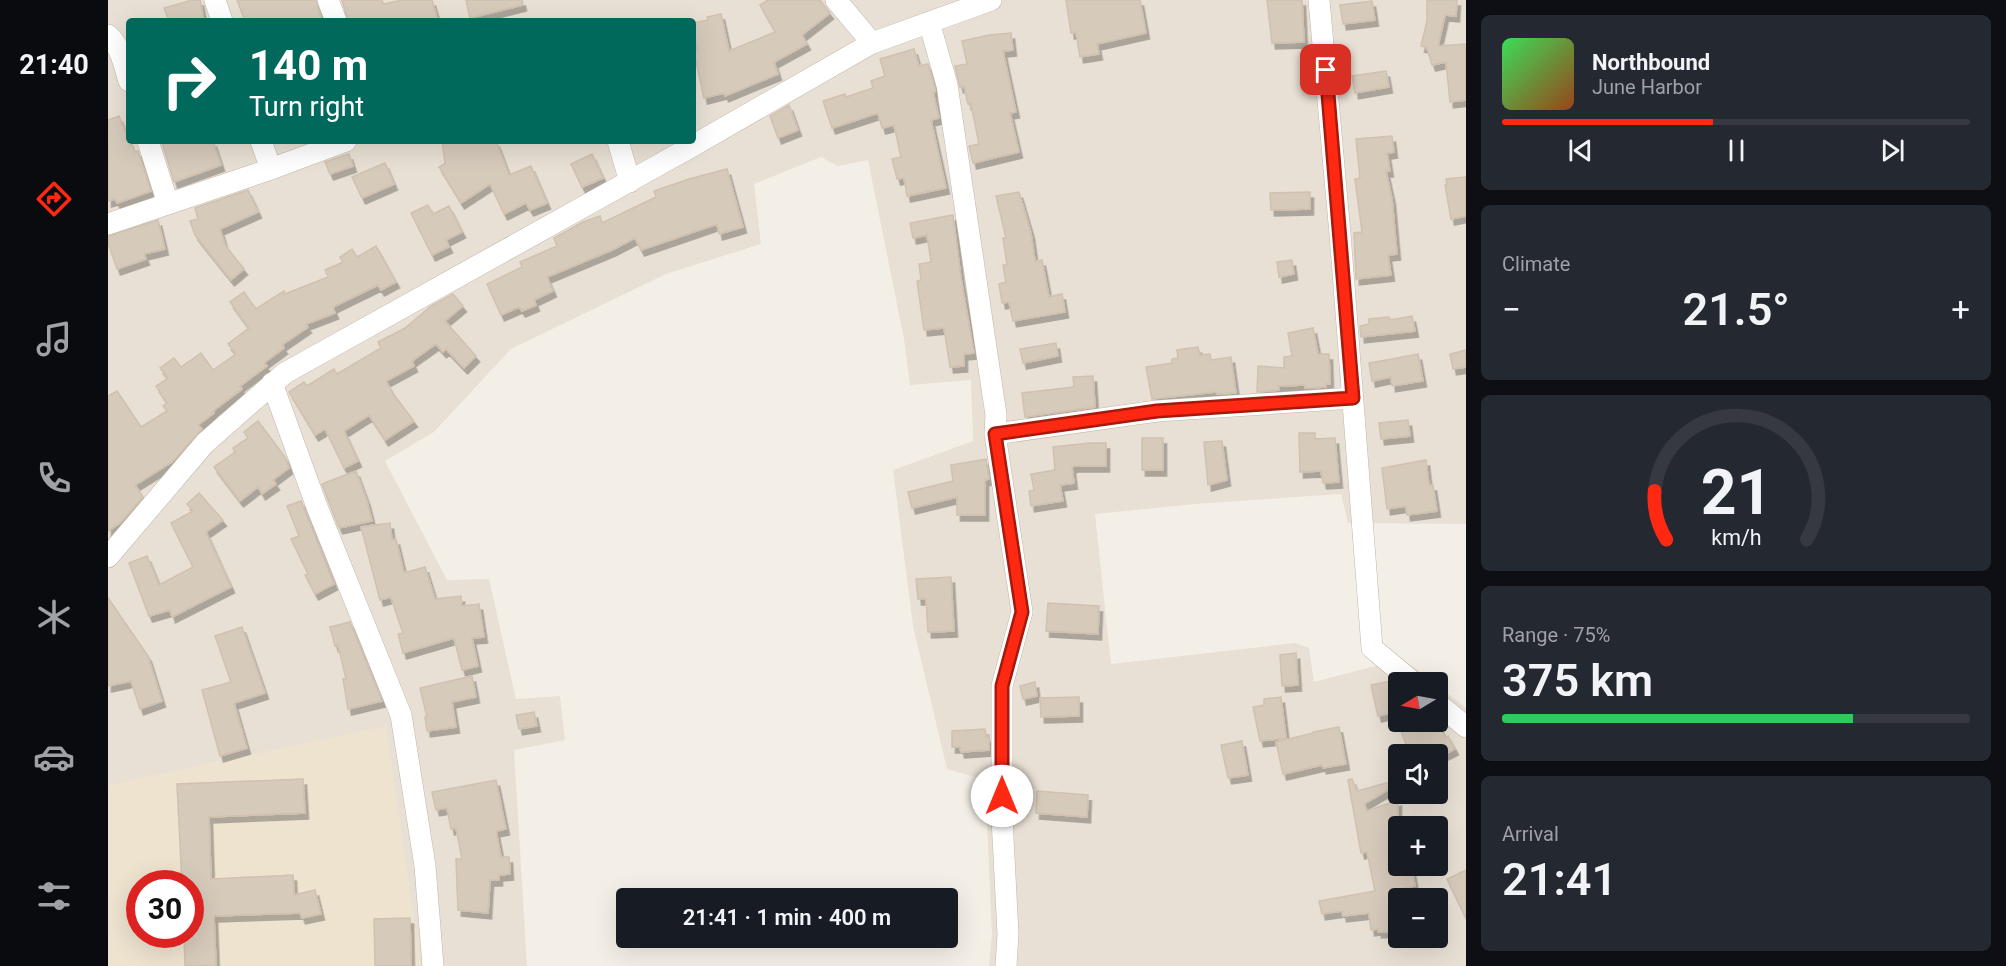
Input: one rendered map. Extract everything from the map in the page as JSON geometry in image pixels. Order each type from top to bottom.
[{"type":"street","points":[[215,0],[221,18]]},
{"type":"street","points":[[328,0],[335,18]]},
{"type":"street","points":[[836,0],[872,43]]},
{"type":"street","points":[[108,557],[205,443],[285,373],[630,182],[872,43],[991,0]]},
{"type":"street","points":[[1319,0],[1372,648],[1401,672]]},
{"type":"street","points":[[929,22],[947,85],[996,415],[995,434],[1022,612],[1002,686],[1002,818],[1008,934],[1006,966]]},
{"type":"street","points":[[108,35],[120,53],[126,72]]},
{"type":"street","points":[[149,144],[168,204]]},
{"type":"street","points":[[262,144],[271,169]]},
{"type":"street","points":[[108,224],[338,144]]},
{"type":"street","points":[[619,144],[630,182]]},
{"type":"street","points":[[272,383],[317,507],[401,715],[425,866],[433,966]]},
{"type":"street","points":[[995,434],[1157,411],[1353,398]]},
{"type":"street","points":[[1448,712],[1466,728]]},
{"type":"shaded area","points":[[108,0],[1466,0],[1466,524],[1348,523],[1341,494],[1195,504],[1095,514],[1111,664],[1295,643],[1309,648],[1314,682],[1402,659],[1420,672],[1388,672],[1388,732],[1448,732],[1448,694],[1466,708],[1466,966],[989,966],[992,935],[985,780],[947,769],[913,626],[893,470],[973,441],[971,380],[910,385],[904,339],[868,160],[838,166],[821,157],[754,184],[761,244],[666,274],[511,349],[434,432],[385,461],[447,580],[489,579],[516,699],[560,696],[565,740],[514,750],[527,966],[108,966]]},
{"type":"shaded area","points":[[386,726],[421,966],[108,966],[108,785]]},
{"type":"building","points":[[200,0],[203,18],[168,18],[164,8]]},
{"type":"building","points":[[237,0],[316,0],[321,18],[244,18]]},
{"type":"building","points":[[342,0],[382,0],[383,4],[403,0],[432,0],[437,18],[347,18]]},
{"type":"building","points":[[466,0],[522,0],[523,5],[470,18]]},
{"type":"building","points":[[768,0],[820,0],[830,13],[802,35],[807,44],[774,62],[778,74],[725,96],[724,93],[704,98],[696,61],[696,22],[721,14],[729,51],[775,32],[760,5]]},
{"type":"building","points":[[1066,0],[1140,0],[1146,33],[1097,44],[1099,54],[1080,57],[1076,32],[1071,33]]},
{"type":"building","points":[[1267,0],[1302,0],[1304,42],[1272,43]]},
{"type":"building","points":[[1427,0],[1457,0],[1456,16],[1445,15],[1438,46],[1466,44],[1466,100],[1450,102],[1446,62],[1432,65],[1427,48],[1421,46],[1427,21]]},
{"type":"building","points":[[1372,1],[1375,20],[1343,24],[1340,5]]},
{"type":"building","points":[[1011,33],[1013,50],[1003,51],[1016,112],[1010,113],[1019,152],[973,163],[969,146],[979,144],[971,104],[968,104],[964,86],[960,87],[955,66],[967,64],[962,41]]},
{"type":"building","points":[[914,49],[919,66],[928,64],[935,88],[933,92],[939,118],[931,120],[946,188],[907,196],[904,178],[897,179],[892,159],[901,157],[894,125],[882,128],[878,113],[832,128],[823,101],[845,94],[846,97],[873,88],[871,81],[885,76],[880,59]]},
{"type":"building","points":[[1386,71],[1389,87],[1355,93],[1352,76]]},
{"type":"building","points":[[789,105],[798,130],[778,138],[770,116]]},
{"type":"building","points":[[119,116],[126,134],[126,144],[133,146],[135,152],[138,151],[151,191],[117,203],[115,199],[108,201],[108,120]]},
{"type":"building","points":[[1392,136],[1394,152],[1387,153],[1390,171],[1386,171],[1392,199],[1397,254],[1388,255],[1391,275],[1356,279],[1354,233],[1362,232],[1355,179],[1360,178],[1356,139]]},
{"type":"building","points":[[163,144],[214,144],[221,165],[174,182]]},
{"type":"building","points":[[442,144],[497,144],[509,175],[531,166],[547,203],[530,210],[526,203],[504,214],[490,184],[461,203],[439,167],[445,163]]},
{"type":"building","points":[[349,154],[353,166],[330,174],[325,162]]},
{"type":"building","points":[[592,154],[603,178],[582,187],[571,164]]},
{"type":"building","points":[[385,163],[394,184],[362,198],[352,177]]},
{"type":"building","points":[[727,169],[743,227],[719,234],[717,224],[641,250],[635,238],[547,277],[553,291],[534,300],[536,305],[522,311],[519,307],[501,315],[487,284],[522,267],[520,262],[557,246],[554,238],[583,222],[600,216],[602,223],[656,197],[654,191]]},
{"type":"building","points":[[1466,177],[1466,216],[1451,219],[1446,179]]},
{"type":"building","points":[[248,190],[258,212],[220,229],[225,245],[244,269],[231,280],[195,235],[190,221],[198,219],[195,208]]},
{"type":"building","points":[[1019,192],[1031,233],[1035,261],[1042,260],[1049,297],[1062,294],[1065,312],[1013,321],[1009,302],[1002,303],[999,284],[1006,282],[1003,265],[1007,265],[1003,238],[1006,238],[996,196]]},
{"type":"building","points":[[1310,192],[1310,209],[1271,210],[1270,193]]},
{"type":"building","points":[[428,205],[433,214],[449,206],[462,232],[446,240],[449,247],[432,255],[411,213]]},
{"type":"building","points":[[953,215],[974,353],[964,354],[964,366],[950,367],[944,328],[924,330],[917,281],[921,280],[919,264],[931,262],[927,235],[913,238],[910,223]]},
{"type":"building","points":[[158,220],[165,249],[144,254],[146,259],[117,269],[108,243],[108,236]]},
{"type":"building","points":[[376,246],[396,282],[381,290],[378,285],[333,307],[335,313],[306,324],[308,327],[282,345],[284,348],[264,363],[267,366],[240,386],[242,389],[198,425],[202,429],[172,462],[135,485],[143,497],[120,523],[108,531],[108,396],[117,391],[141,427],[167,411],[163,406],[167,403],[156,386],[168,378],[160,368],[174,358],[181,367],[201,353],[213,370],[236,354],[228,344],[249,328],[230,302],[244,292],[256,309],[284,291],[285,294],[328,277],[325,270],[343,262],[340,257],[352,249],[357,257]]},
{"type":"building","points":[[1292,260],[1294,274],[1279,277],[1277,262]]},
{"type":"building","points":[[453,294],[463,306],[445,321],[476,356],[464,368],[446,349],[443,352],[436,344],[412,361],[414,366],[386,381],[414,421],[385,440],[369,415],[344,431],[358,461],[344,468],[325,429],[315,435],[289,392],[304,382],[307,386],[334,369],[337,374],[381,348],[378,342],[405,328],[431,306]]},
{"type":"building","points":[[1412,316],[1415,331],[1361,337],[1360,326],[1369,324],[1369,319],[1389,317],[1390,320]]},
{"type":"building","points":[[1313,328],[1318,354],[1329,354],[1330,384],[1326,384],[1326,387],[1305,388],[1305,385],[1279,386],[1279,390],[1257,392],[1258,366],[1284,368],[1284,357],[1292,356],[1288,333]]},
{"type":"building","points":[[1056,343],[1058,356],[1023,363],[1020,349]]},
{"type":"building","points":[[1198,347],[1200,355],[1210,354],[1211,360],[1231,357],[1236,393],[1217,394],[1216,392],[1152,399],[1146,367],[1172,363],[1172,359],[1178,358],[1177,350]]},
{"type":"building","points":[[1466,350],[1466,367],[1453,369],[1450,354]]},
{"type":"building","points":[[1418,354],[1423,381],[1392,386],[1391,377],[1372,381],[1369,363]]},
{"type":"building","points":[[1093,376],[1095,407],[1025,417],[1022,393],[1074,387],[1073,377]]},
{"type":"building","points":[[1408,420],[1410,436],[1381,439],[1379,423]]},
{"type":"building","points":[[258,421],[285,457],[289,468],[273,480],[276,484],[262,494],[258,487],[240,501],[214,467],[235,452],[233,448],[248,438],[244,432]]},
{"type":"building","points":[[1299,433],[1315,433],[1315,439],[1335,438],[1339,482],[1323,483],[1321,471],[1300,472]]},
{"type":"building","points":[[1142,438],[1163,438],[1163,470],[1142,470]]},
{"type":"building","points":[[1222,441],[1227,480],[1208,485],[1204,442]]},
{"type":"building","points":[[1106,443],[1106,466],[1074,466],[1072,468],[1074,483],[1060,485],[1063,501],[1031,506],[1029,491],[1034,490],[1031,474],[1055,470],[1053,447]]},
{"type":"building","points":[[986,459],[989,479],[985,480],[985,515],[957,515],[957,497],[912,508],[908,492],[953,481],[951,465]]},
{"type":"building","points":[[1426,460],[1429,485],[1433,485],[1437,511],[1407,515],[1406,506],[1387,509],[1382,468]]},
{"type":"building","points":[[356,471],[372,521],[339,528],[322,484]]},
{"type":"building","points":[[199,493],[223,520],[206,532],[231,587],[172,617],[170,610],[149,616],[129,563],[147,556],[159,585],[193,567],[171,523],[193,511],[187,504]]},
{"type":"building","points":[[301,501],[334,584],[315,594],[291,539],[299,536],[287,506]]},
{"type":"building","points":[[390,523],[392,540],[396,539],[404,573],[425,567],[435,599],[461,596],[462,606],[479,604],[484,637],[472,638],[478,666],[462,670],[454,638],[403,653],[398,634],[403,633],[391,597],[380,600],[361,527]]},
{"type":"building","points":[[951,577],[954,631],[928,632],[926,599],[918,599],[916,579]]},
{"type":"building","points":[[108,598],[148,656],[162,701],[140,709],[131,681],[108,686]]},
{"type":"building","points":[[1048,603],[1099,606],[1098,634],[1046,631]]},
{"type":"building","points":[[350,622],[382,701],[348,709],[343,679],[346,679],[338,645],[335,646],[330,627]]},
{"type":"building","points":[[242,627],[265,693],[234,703],[247,748],[220,756],[202,690],[231,682],[215,636]]},
{"type":"building","points":[[1296,653],[1298,685],[1282,686],[1280,655]]},
{"type":"building","points":[[472,676],[476,697],[452,702],[456,727],[427,731],[425,717],[427,717],[420,688]]},
{"type":"building","points":[[1035,682],[1037,696],[1023,699],[1020,686]]},
{"type":"building","points":[[1388,682],[1388,714],[1378,716],[1371,685]]},
{"type":"building","points":[[1079,697],[1079,716],[1041,717],[1040,698]]},
{"type":"building","points":[[1281,697],[1286,738],[1260,741],[1253,707],[1264,705],[1264,699]]},
{"type":"building","points":[[534,712],[537,726],[519,729],[516,715]]},
{"type":"building","points":[[1339,727],[1346,764],[1323,768],[1322,765],[1283,774],[1276,742]]},
{"type":"building","points":[[985,729],[986,737],[989,736],[989,750],[961,752],[960,747],[952,747],[952,731]]},
{"type":"building","points":[[1401,732],[1442,732],[1445,738],[1448,736],[1455,749],[1448,752],[1448,744],[1406,744]]},
{"type":"building","points":[[1242,741],[1248,775],[1228,778],[1221,745]]},
{"type":"building","points":[[303,779],[305,813],[209,817],[211,879],[293,875],[294,895],[315,890],[321,914],[302,918],[300,913],[214,916],[216,966],[185,966],[184,948],[204,948],[204,870],[181,870],[177,784]]},
{"type":"building","points":[[1352,779],[1357,791],[1388,783],[1388,790],[1364,804],[1367,811],[1388,804],[1398,804],[1398,816],[1388,816],[1388,876],[1413,876],[1415,886],[1388,888],[1388,932],[1371,930],[1369,913],[1343,916],[1342,911],[1322,914],[1319,901],[1375,891],[1367,852],[1361,853],[1348,780]]},
{"type":"building","points":[[496,780],[506,829],[496,831],[501,857],[509,857],[510,874],[499,875],[499,880],[490,880],[488,913],[458,910],[456,859],[462,859],[456,828],[451,829],[447,808],[436,810],[432,792]]},
{"type":"building","points":[[1037,791],[1088,795],[1087,817],[1036,813]]},
{"type":"building","points":[[1466,870],[1466,919],[1447,879]]},
{"type":"building","points":[[410,918],[411,966],[375,966],[374,919]]},
{"type":"route","points":[[1002,796],[1002,686],[1022,612],[995,434],[1157,411],[1353,398],[1326,70]]}]
